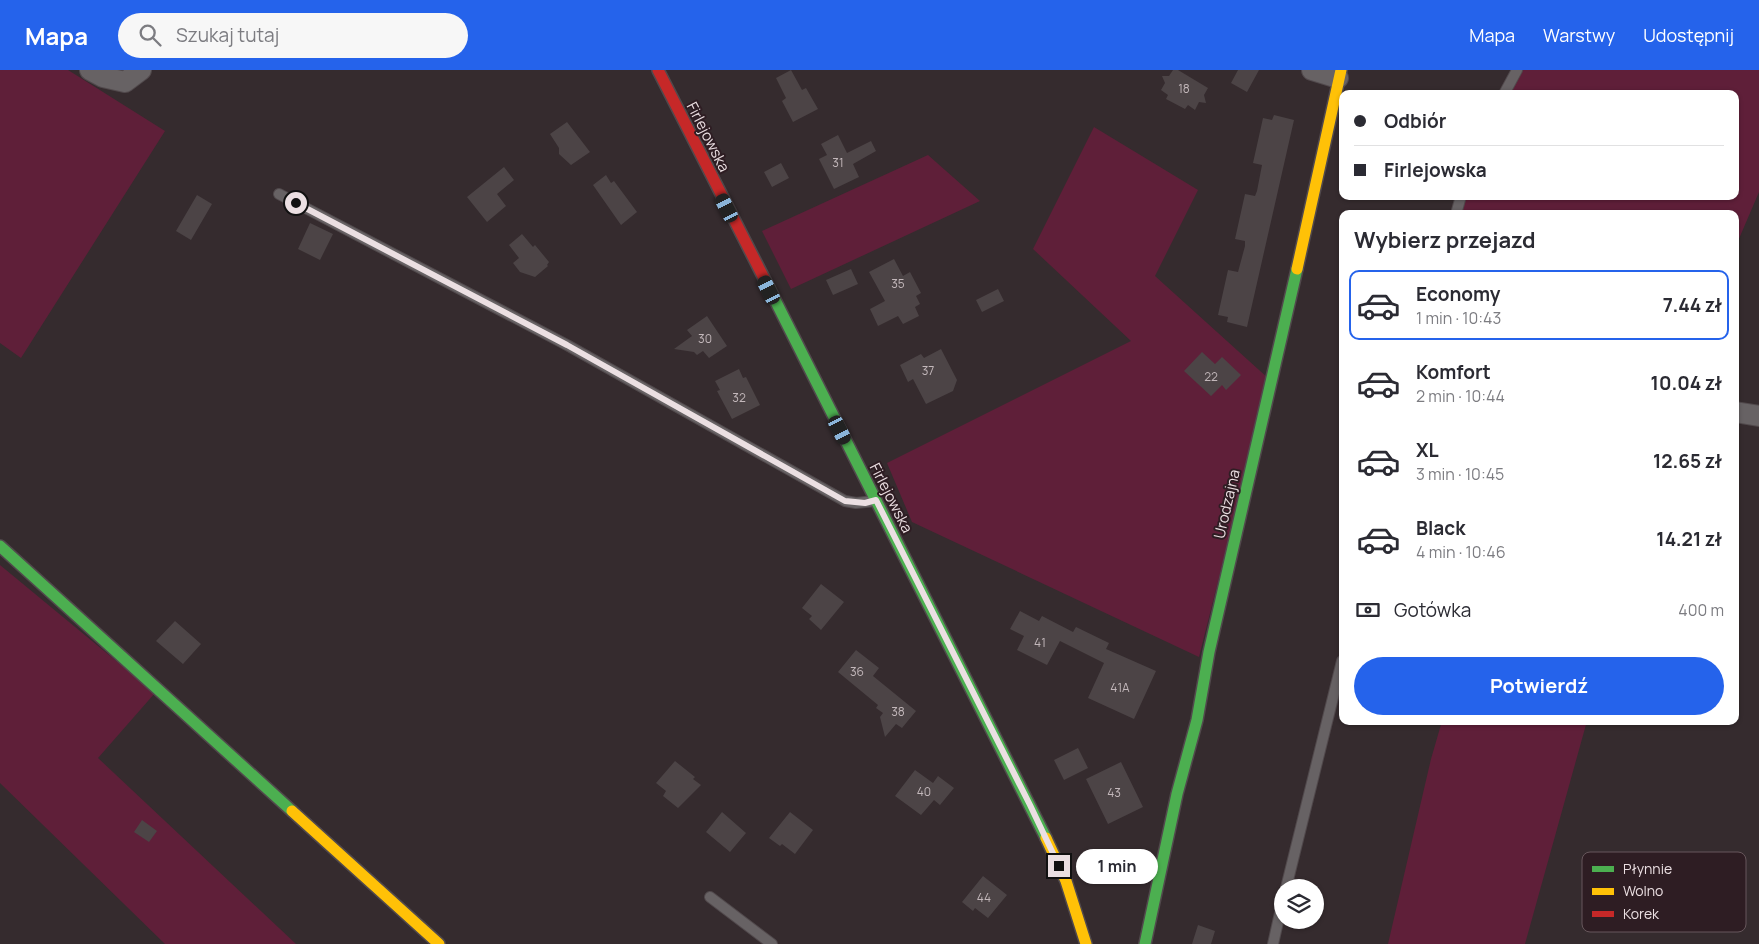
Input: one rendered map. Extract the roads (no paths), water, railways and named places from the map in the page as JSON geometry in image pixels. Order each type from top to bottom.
[{"type":"street","points":[[90,70],[103,77],[125,82],[141,70]]},
{"type":"street","name":"Firlejowska","points":[[658,70],[1030,805],[1066,881],[1086,944]]},
{"type":"street","points":[[1312,70],[1340,74]]},
{"type":"street","name":"Urodzajna","points":[[1145,944],[1177,794],[1197,720],[1209,652],[1315,192],[1340,74]]},
{"type":"street","points":[[1739,413],[1759,416]]},
{"type":"street","points":[[0,546],[439,944]]},
{"type":"lane","points":[[1506,90],[1517,70]]},
{"type":"lane","points":[[279,194],[567,345],[845,501],[865,503],[876,500]]},
{"type":"lane","points":[[1288,879],[1339,673]]},
{"type":"lane","points":[[710,897],[772,944]]},
{"type":"lane","points":[[1273,944],[1276,929]]}]
